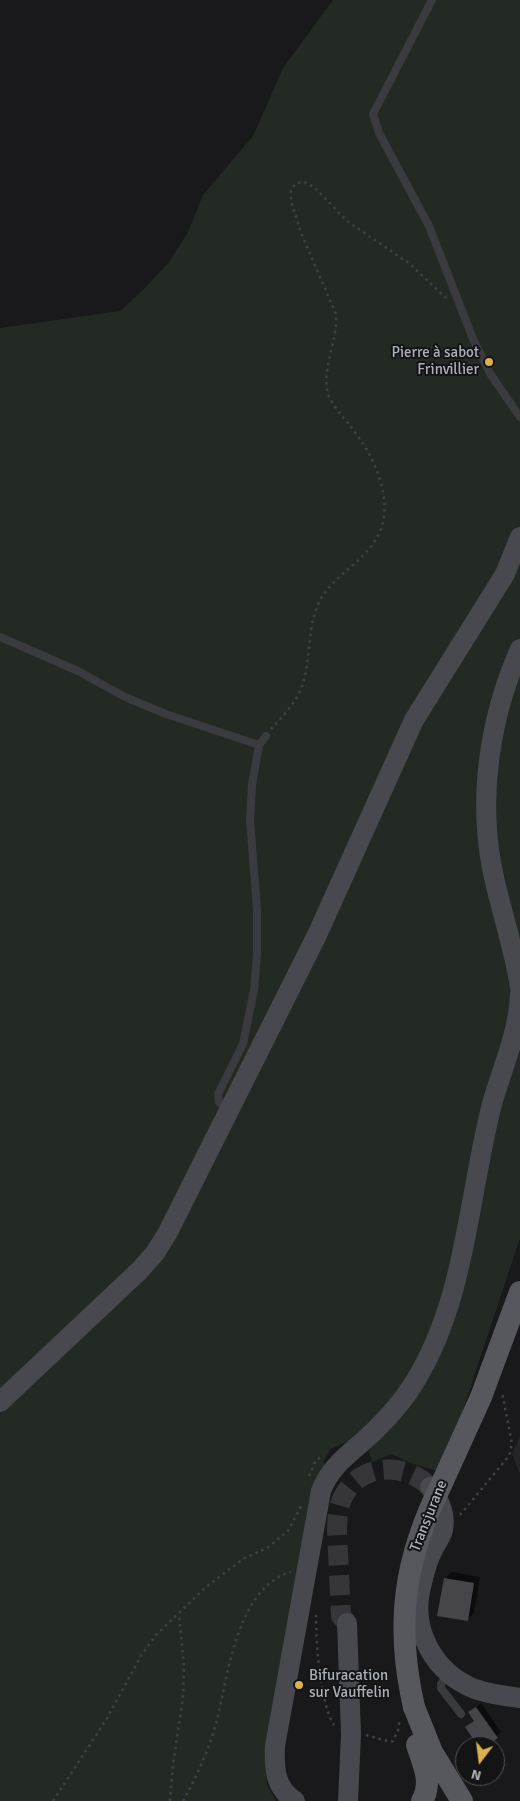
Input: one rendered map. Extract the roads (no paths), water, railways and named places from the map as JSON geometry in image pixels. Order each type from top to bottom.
[{"type":"main road","name":"Transjurane","points":[[462,1801],[432,1752],[414,1707],[404,1651],[406,1586],[431,1488],[481,1397],[520,1292]]},
{"type":"main road","points":[[414,1707],[412,1731],[427,1778],[425,1794]]},
{"type":"street","points":[[0,1402],[140,1270],[155,1253],[183,1203],[317,935],[414,720],[504,574],[520,537]]},
{"type":"street","points":[[520,649],[502,694],[493,729],[486,808],[492,868],[520,987]]},
{"type":"street","points":[[295,1801],[288,1797],[278,1782],[275,1746],[321,1491],[326,1479],[341,1460],[383,1422],[413,1386],[445,1321],[455,1285],[492,1103],[517,1021],[520,994]]},
{"type":"street","points":[[431,1488],[442,1510],[444,1528],[425,1571],[418,1606],[424,1639],[445,1670],[475,1689],[520,1698]]},
{"type":"street","points":[[431,1488],[433,1550]]},
{"type":"street","points":[[347,1623],[351,1734],[348,1801]]},
{"type":"lane","points":[[432,0],[373,114],[379,133],[429,226],[461,307],[491,375],[520,417]]},
{"type":"lane","points":[[0,637],[78,670],[125,697],[166,714],[259,745]]},
{"type":"lane","points":[[228,1112],[219,1102],[218,1094],[243,1044],[254,990],[258,955],[257,909],[250,820],[252,785],[259,745],[266,736]]},
{"type":"lane","points":[[445,1670],[441,1688],[461,1714]]},
{"type":"tunnel","points":[[347,1623],[341,1616],[337,1531],[338,1514],[343,1497],[360,1478],[371,1472],[383,1470],[407,1473],[419,1478],[429,1486]]},
{"type":"place","name":"Pierre à sabot Frinvillier","points":[[489,362]]},
{"type":"place","name":"Bifuracation sur Vauffelin","points":[[299,1685]]}]
